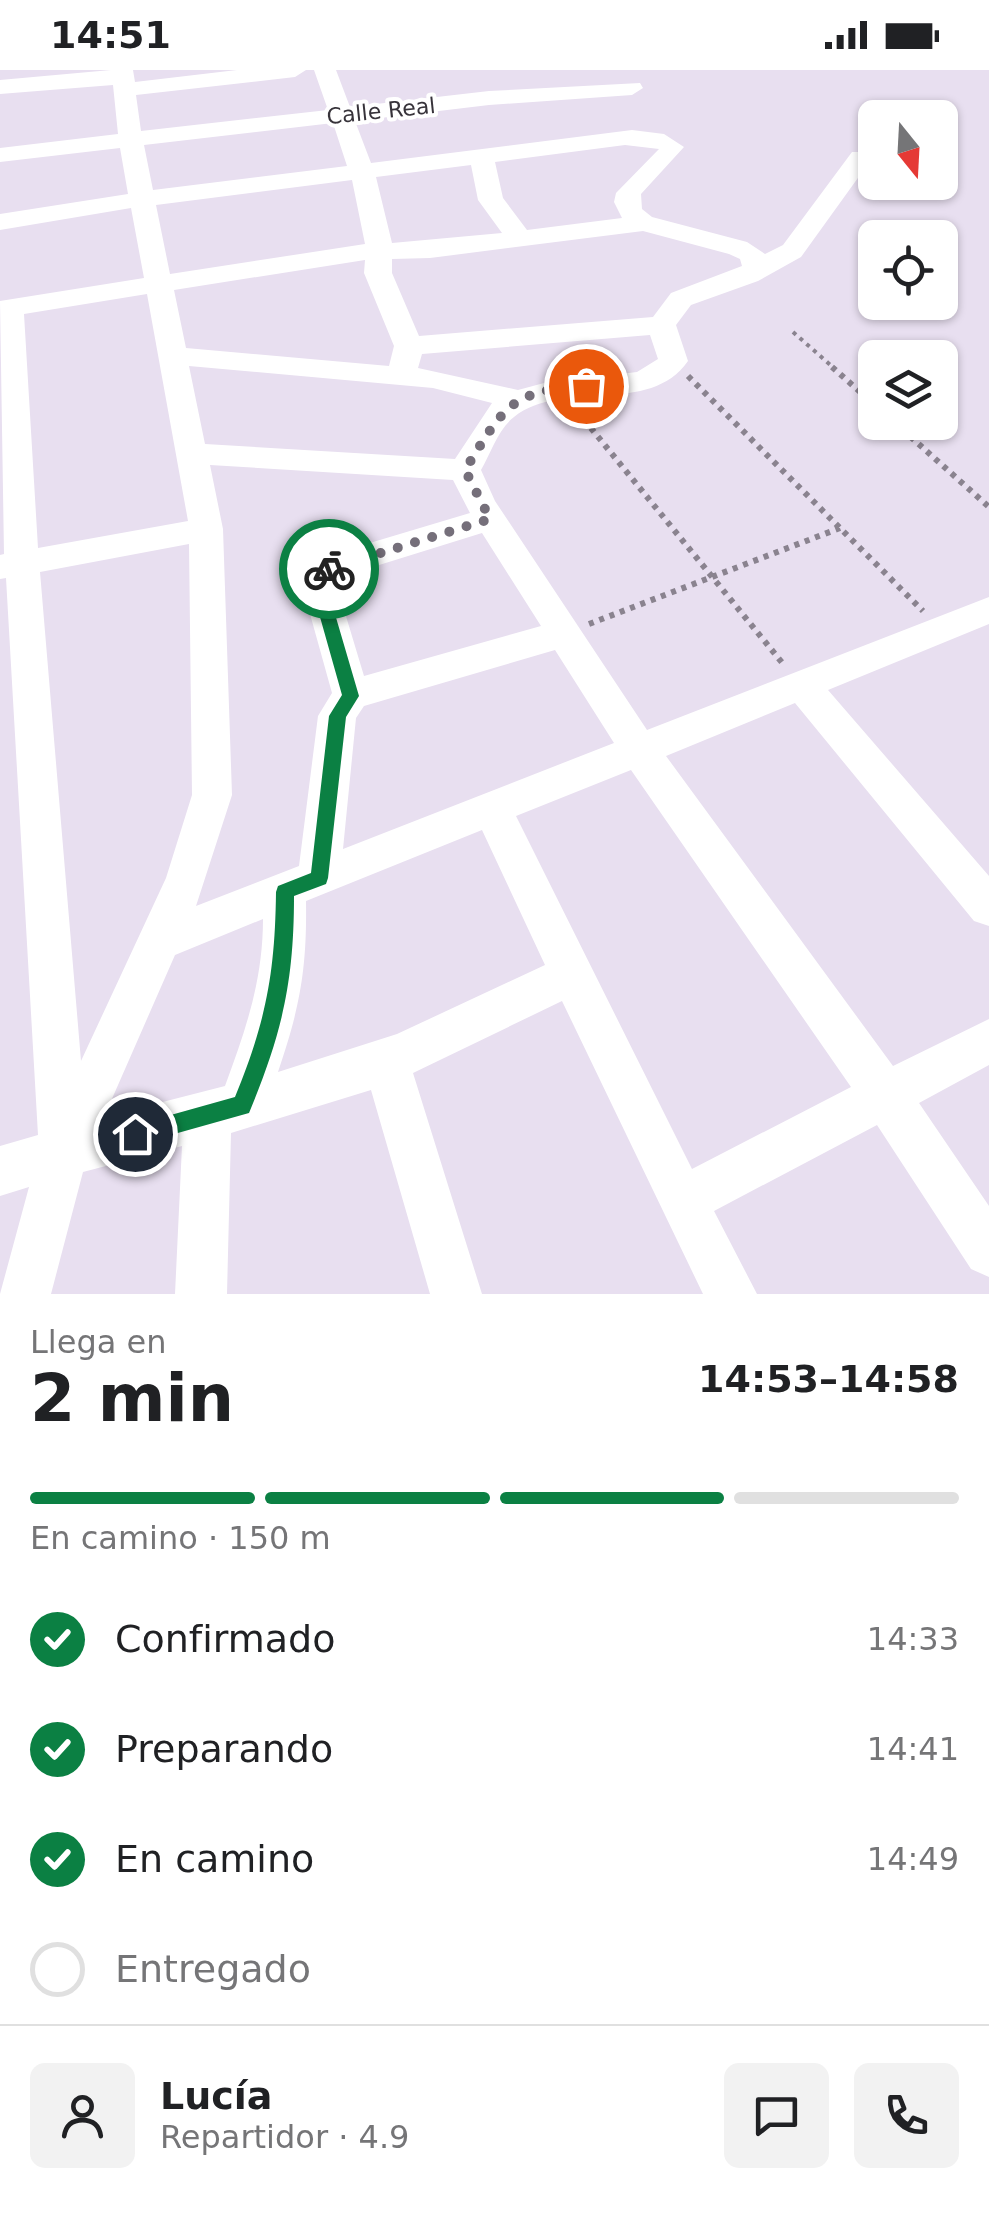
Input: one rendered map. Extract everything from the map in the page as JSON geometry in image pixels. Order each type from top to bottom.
[{"type":"street","points":[[0,87],[295,70]]},
{"type":"street","points":[[325,70],[362,172],[379,235],[378,273],[410,346],[401,376]]},
{"type":"street","points":[[26,1294],[64,1151],[188,878],[212,795],[206,529],[130,138],[123,79]]},
{"type":"street","name":"Calle Real","points":[[0,155],[489,98],[632,88]]},
{"type":"street","points":[[0,222],[142,199],[482,155],[624,138],[658,138],[672,150],[627,194],[625,204],[631,216],[643,223],[738,248],[752,255],[756,268]]},
{"type":"street","points":[[482,155],[491,200],[509,220],[518,240]]},
{"type":"street","points":[[465,470],[501,411],[519,400],[557,387],[647,379],[669,368],[668,343],[680,298],[748,275],[792,251],[858,161]]},
{"type":"street","points":[[64,1151],[11,564],[4,308],[378,251],[430,250],[643,223]]},
{"type":"street","points":[[410,346],[668,343]]},
{"type":"street","points":[[174,356],[432,379],[519,400]]},
{"type":"street","points":[[193,454],[465,470]]},
{"type":"street","points":[[465,470],[490,519],[640,750],[885,1095],[989,1251]]},
{"type":"street","points":[[351,696],[317,578],[334,566],[490,519]]},
{"type":"street","points":[[11,564],[206,529]]},
{"type":"street","points":[[156,942],[989,610]]},
{"type":"street","points":[[202,1294],[224,1112],[277,1008],[338,716],[351,696],[565,633]]},
{"type":"street","points":[[802,686],[989,908]]},
{"type":"street","points":[[493,810],[681,1201],[731,1294]]},
{"type":"street","points":[[0,1171],[64,1151],[224,1112],[386,1061],[572,974]]},
{"type":"street","points":[[681,1201],[989,1041]]},
{"type":"street","points":[[386,1061],[456,1294]]},
{"type":"path","points":[[793,332],[858,391]]},
{"type":"path","points":[[668,343],[840,528],[941,628]]},
{"type":"path","points":[[557,387],[802,686]]},
{"type":"path","points":[[914,440],[989,507]]},
{"type":"path","points":[[565,633],[840,528]]},
{"type":"way so far","points":[[329,569],[490,519],[465,470],[501,411],[546,389],[586,386]]},
{"type":"route","points":[[135,1134],[242,1106],[268,1042],[284,963],[285,892],[319,878],[338,716],[351,696],[317,578],[329,569]]}]
